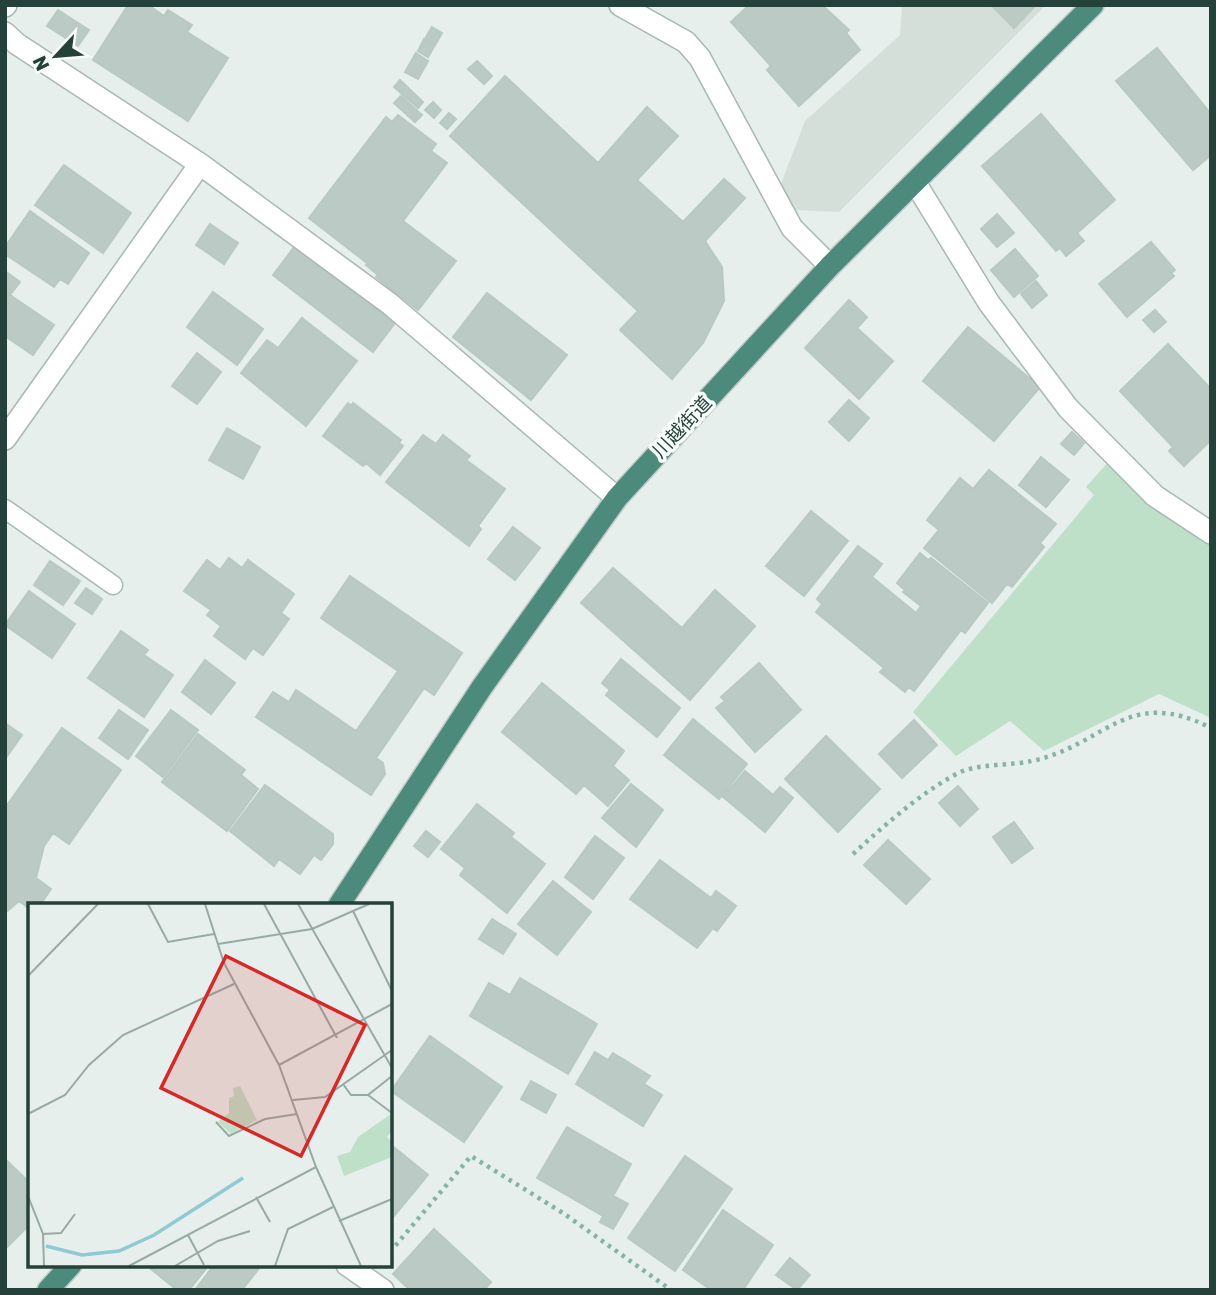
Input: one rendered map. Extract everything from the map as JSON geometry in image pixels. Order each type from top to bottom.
[{"type":"highway","name":"川越街道","points":[[340,903],[490,677],[617,498],[830,266],[1093,5]]},
{"type":"highway","points":[[48,1290],[69,1267]]},
{"type":"street","points":[[620,5],[686,42],[700,58],[792,228],[830,266]]},
{"type":"street","points":[[5,33],[17,44],[200,164],[390,304],[617,498]]},
{"type":"street","points":[[5,439],[200,164]]},
{"type":"street","points":[[915,184],[989,303],[1068,408],[1155,496],[1211,533]]},
{"type":"street","points":[[350,1267],[383,1290]]},
{"type":"lane","points":[[5,509],[113,585]]},
{"type":"path","points":[[853,855],[907,805],[962,771],[1033,761],[1148,711],[1186,715],[1211,728]]},
{"type":"path","points":[[392,1250],[471,1156],[563,1213],[671,1290]]},
{"type":"shaded area","points":[[902,5],[1046,5],[839,212],[795,210],[781,184],[805,121],[900,35]]},
{"type":"green space","points":[[1110,460],[1149,499],[1211,545],[1211,718],[1159,694],[1044,751],[1010,721],[956,756],[913,712],[1094,495],[1086,487]]},
{"type":"building","points":[[128,5],[148,5],[164,16],[168,10],[192,25],[187,32],[228,58],[188,121],[93,60]]},
{"type":"building","points":[[749,5],[822,5],[849,30],[846,33],[860,50],[799,106],[767,70],[771,66],[731,22]]},
{"type":"building","points":[[991,5],[1036,5],[1014,28]]},
{"type":"building","points":[[58,10],[89,30],[78,46],[47,26]]},
{"type":"building","points":[[432,27],[442,33],[435,45],[425,39]]},
{"type":"building","points":[[424,39],[435,45],[428,57],[418,51]]},
{"type":"building","points":[[1157,48],[1211,114],[1211,155],[1193,170],[1116,81]]},
{"type":"building","points":[[416,53],[428,61],[418,79],[405,72]]},
{"type":"building","points":[[477,61],[492,76],[484,84],[468,69]]},
{"type":"building","points":[[505,76],[598,163],[647,107],[678,136],[637,180],[683,222],[724,179],[745,198],[705,241],[722,267],[724,301],[703,343],[672,379],[620,330],[638,311],[450,136]]},
{"type":"building","points":[[400,80],[423,102],[418,108],[394,87]]},
{"type":"building","points":[[401,96],[422,115],[415,122],[394,103]]},
{"type":"building","points":[[433,102],[441,110],[434,118],[425,110]]},
{"type":"building","points":[[449,113],[456,119],[447,129],[440,123]]},
{"type":"building","points":[[1041,114],[1115,200],[1077,233],[1084,241],[1066,256],[1060,248],[1056,251],[982,166]]},
{"type":"building","points":[[398,115],[436,144],[431,151],[447,163],[403,221],[456,261],[418,310],[376,277],[378,275],[367,263],[309,218],[386,117],[392,122]]},
{"type":"building","points":[[64,165],[131,213],[103,253],[35,205]]},
{"type":"building","points":[[30,211],[89,253],[68,284],[60,279],[54,287],[5,254],[5,247]]},
{"type":"building","points":[[997,214],[1014,233],[997,247],[981,229]]},
{"type":"building","points":[[210,224],[238,243],[224,264],[196,245]]},
{"type":"building","points":[[1151,242],[1175,270],[1171,273],[1174,276],[1127,317],[1099,284]]},
{"type":"building","points":[[295,246],[395,323],[373,352],[273,275]]},
{"type":"building","points":[[1015,249],[1038,276],[1014,297],[991,270]]},
{"type":"building","points":[[5,271],[20,282],[10,295],[54,325],[33,355],[5,336]]},
{"type":"building","points":[[1036,281],[1047,295],[1032,308],[1021,294]]},
{"type":"building","points":[[213,292],[263,329],[237,365],[187,327]]},
{"type":"building","points":[[487,293],[567,355],[531,400],[453,337]]},
{"type":"building","points":[[849,300],[867,317],[857,328],[893,361],[859,399],[805,348]]},
{"type":"building","points":[[1155,310],[1166,322],[1154,332],[1143,320]]},
{"type":"building","points":[[302,318],[357,361],[306,426],[241,373],[267,340],[278,348]]},
{"type":"building","points":[[968,327],[1040,387],[994,441],[923,381]]},
{"type":"building","points":[[1168,344],[1211,389],[1211,440],[1184,466],[1169,451],[1173,447],[1120,391]]},
{"type":"building","points":[[197,353],[221,372],[197,404],[172,386]]},
{"type":"building","points":[[849,400],[869,418],[849,441],[829,422]]},
{"type":"building","points":[[348,403],[351,406],[353,403],[401,440],[399,443],[403,446],[380,475],[366,463],[363,466],[323,436]]},
{"type":"building","points":[[227,428],[260,447],[243,479],[209,460]]},
{"type":"building","points":[[1072,432],[1084,443],[1074,455],[1061,444]]},
{"type":"building","points":[[423,435],[436,444],[443,435],[470,456],[466,460],[505,489],[478,526],[481,529],[469,546],[386,482]]},
{"type":"building","points":[[1041,457],[1069,480],[1046,507],[1019,485]]},
{"type":"building","points":[[989,470],[1056,524],[1040,543],[1044,547],[1012,587],[1007,584],[992,603],[924,548],[939,530],[927,520],[960,478],[973,489]]},
{"type":"building","points":[[811,511],[848,541],[804,596],[766,566]]},
{"type":"building","points":[[513,527],[540,548],[515,580],[488,559]]},
{"type":"building","points":[[858,546],[882,564],[872,577],[916,613],[921,606],[903,592],[905,590],[897,583],[920,553],[928,560],[931,558],[988,603],[965,633],[961,630],[914,691],[909,687],[905,692],[880,672],[884,668],[816,612],[822,604],[817,599]]},
{"type":"building","points":[[229,558],[242,568],[248,560],[294,594],[281,613],[289,619],[263,655],[253,648],[245,659],[214,636],[221,626],[207,615],[211,610],[184,591],[207,560],[220,570]]},
{"type":"building","points":[[50,561],[80,581],[63,605],[34,585]]},
{"type":"building","points":[[613,568],[682,628],[715,590],[755,626],[690,700],[581,603]]},
{"type":"building","points":[[350,576],[462,653],[434,695],[424,688],[376,758],[383,763],[385,774],[371,795],[256,717],[273,692],[289,702],[296,690],[356,731],[398,671],[321,618]]},
{"type":"building","points":[[86,588],[102,599],[92,614],[75,603]]},
{"type":"building","points":[[29,591],[75,624],[52,658],[5,625]]},
{"type":"building","points":[[121,631],[148,650],[144,655],[173,675],[144,717],[88,678]]},
{"type":"building","points":[[621,659],[680,708],[657,737],[606,695],[610,690],[602,683]]},
{"type":"building","points":[[205,660],[235,683],[211,714],[182,692]]},
{"type":"building","points":[[759,663],[801,710],[755,752],[716,708],[725,701],[721,697]]},
{"type":"building","points":[[542,683],[624,751],[613,766],[629,780],[608,806],[584,785],[576,794],[502,732]]},
{"type":"building","points":[[119,710],[148,730],[128,759],[99,738]]},
{"type":"building","points":[[171,710],[198,730],[163,777],[136,756]]},
{"type":"building","points":[[693,719],[747,764],[719,799],[664,755]]},
{"type":"building","points":[[914,720],[937,745],[902,778],[879,754]]},
{"type":"building","points":[[5,723],[22,735],[5,759]]},
{"type":"building","points":[[62,728],[121,770],[69,844],[53,833],[44,846],[36,878],[51,889],[41,903],[28,903],[28,908],[19,901],[5,913],[5,808]]},
{"type":"building","points":[[198,734],[245,770],[241,775],[258,789],[227,831],[162,782]]},
{"type":"building","points":[[826,736],[880,789],[838,832],[785,779]]},
{"type":"building","points":[[745,771],[773,795],[780,787],[793,798],[765,832],[723,797]]},
{"type":"building","points":[[631,784],[663,810],[636,847],[602,818]]},
{"type":"building","points":[[265,785],[333,834],[333,844],[321,860],[314,855],[300,874],[279,859],[274,866],[230,831]]},
{"type":"building","points":[[958,786],[978,809],[960,826],[939,803]]},
{"type":"building","points":[[477,804],[514,833],[511,837],[545,864],[507,913],[460,875],[465,868],[441,849]]},
{"type":"building","points":[[1014,822],[1033,848],[1012,863],[993,837]]},
{"type":"building","points":[[426,831],[440,842],[428,857],[414,846]]},
{"type":"building","points":[[595,836],[624,858],[593,899],[565,877]]},
{"type":"building","points":[[888,840],[930,879],[906,904],[864,865]]},
{"type":"building","points":[[660,860],[711,898],[716,891],[736,906],[717,931],[713,928],[697,948],[630,899]]},
{"type":"building","points":[[553,881],[591,912],[557,955],[518,924]]},
{"type":"building","points":[[492,919],[516,934],[503,954],[479,939]]},
{"type":"building","points":[[520,978],[597,1024],[568,1074],[470,1016],[489,983],[510,995]]},
{"type":"building","points":[[430,1036],[502,1087],[464,1142],[392,1090]]},
{"type":"building","points":[[595,1052],[608,1060],[613,1053],[650,1076],[644,1084],[662,1095],[643,1126],[576,1084]]},
{"type":"building","points":[[531,1081],[556,1095],[546,1113],[521,1099]]},
{"type":"building","points":[[567,1127],[631,1164],[613,1196],[628,1204],[613,1229],[600,1222],[603,1216],[537,1178]]},
{"type":"building","points":[[392,1146],[428,1175],[392,1219]]},
{"type":"building","points":[[685,1156],[732,1189],[675,1271],[628,1238]]},
{"type":"building","points":[[5,1159],[28,1181],[28,1226],[5,1249]]},
{"type":"building","points":[[723,1210],[773,1245],[743,1290],[711,1290],[683,1270]]},
{"type":"building","points":[[434,1229],[491,1282],[484,1290],[410,1290],[393,1274]]},
{"type":"building","points":[[790,1258],[810,1275],[797,1290],[776,1275]]},
{"type":"building","points":[[148,1267],[207,1267],[189,1290],[177,1290]]},
{"type":"building","points":[[212,1267],[260,1267],[242,1290],[195,1290]]}]
